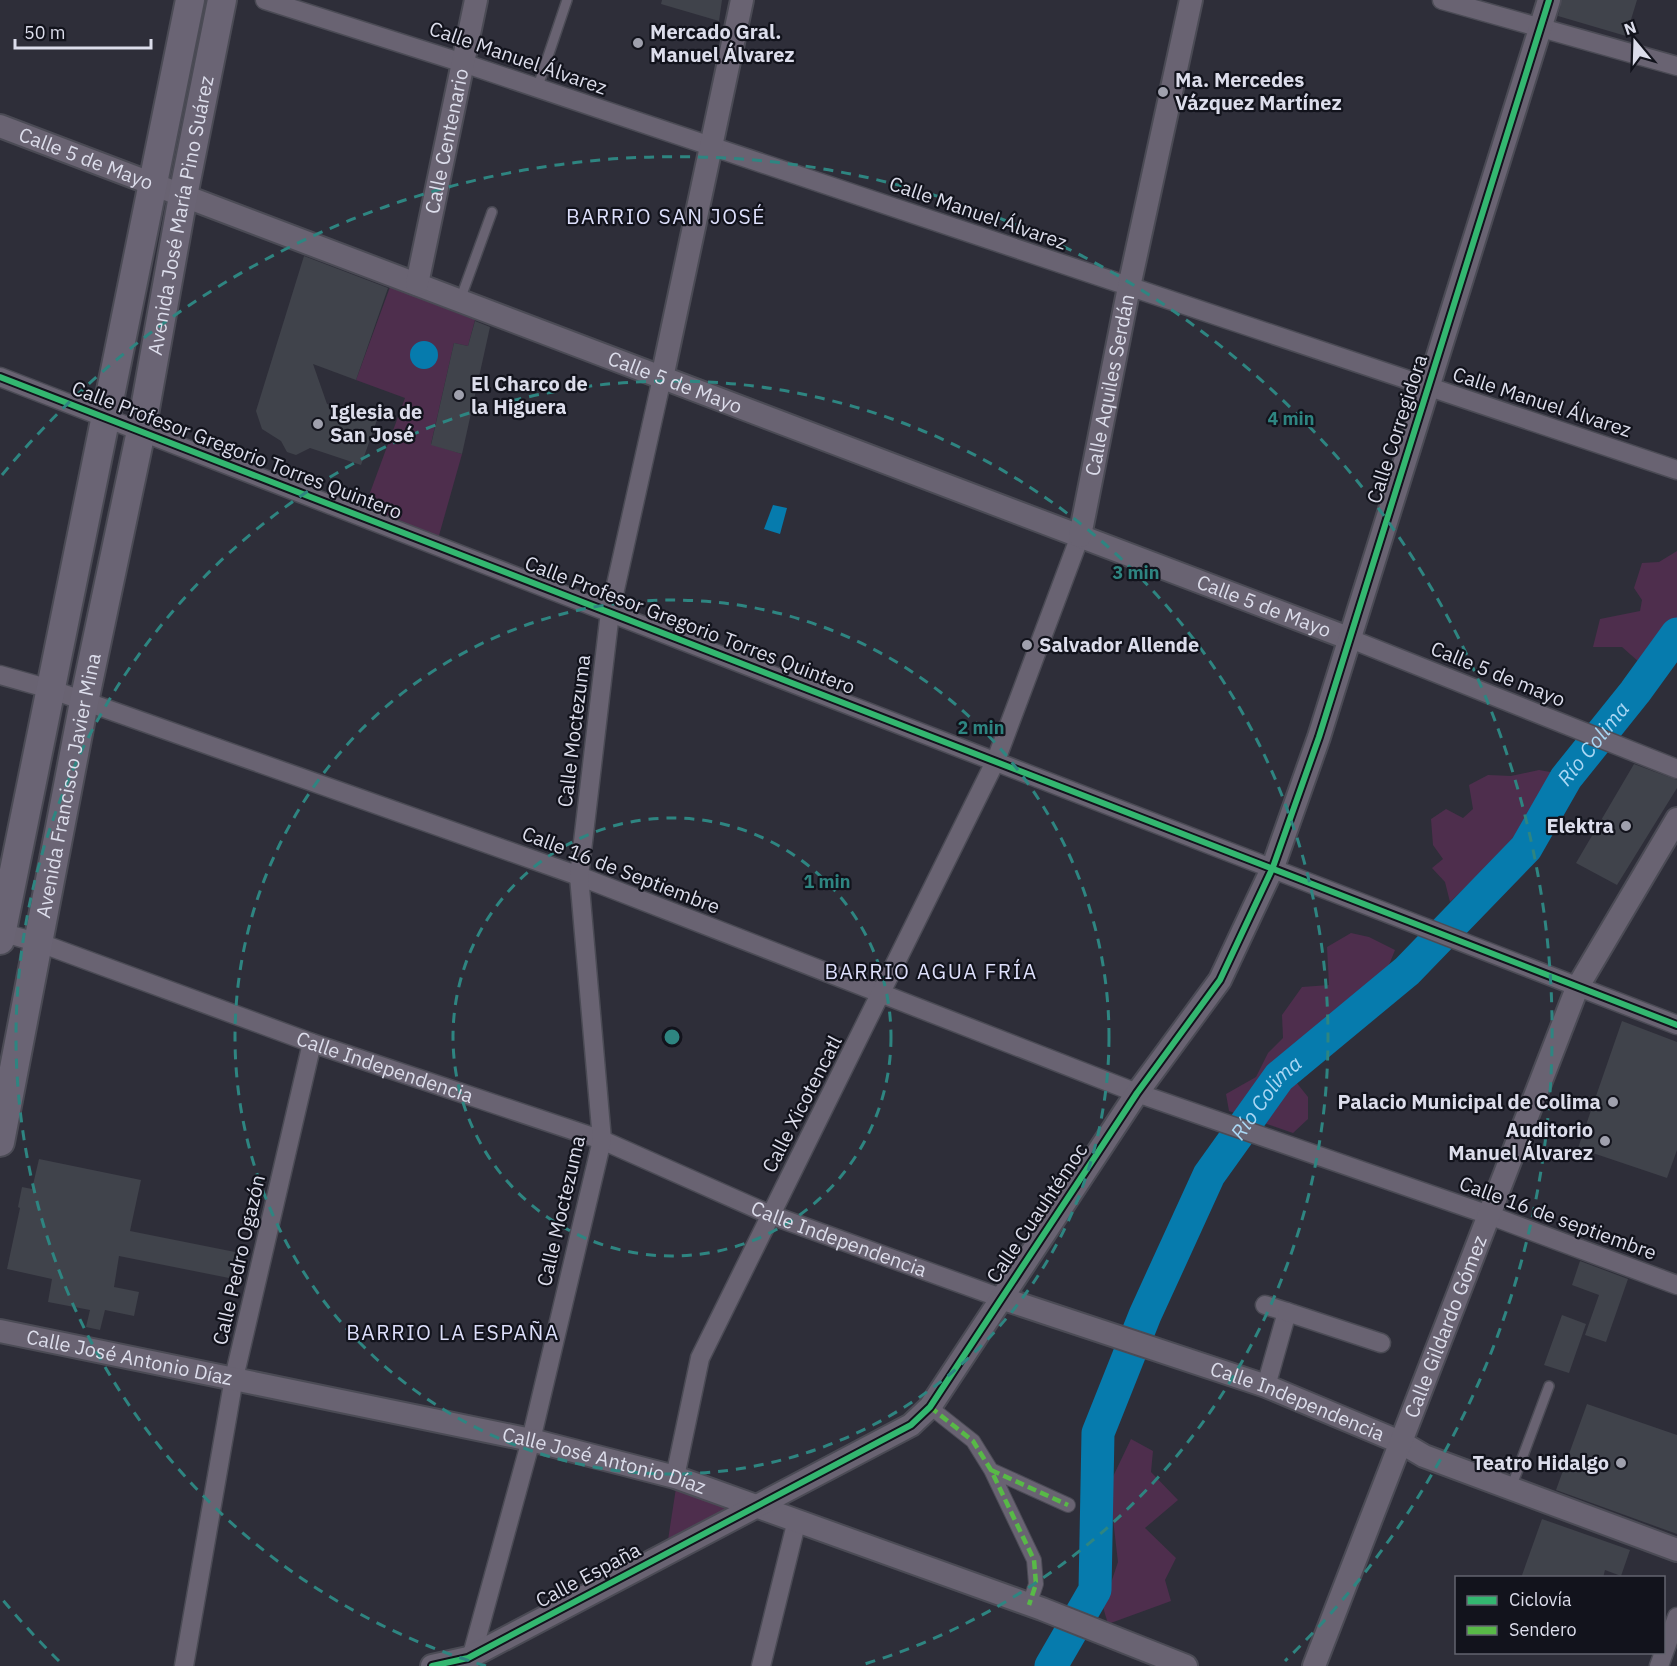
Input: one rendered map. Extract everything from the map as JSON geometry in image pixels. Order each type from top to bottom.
[{"type":"main road","name":"Avenida José María Pino Suárez","points":[[105,418],[190,0]]},
{"type":"main road","name":"Avenida José María Pino Suárez","points":[[141,431],[183,196],[222,0]]},
{"type":"main road","name":"Avenida Francisco Javier Mina","points":[[0,935],[105,418]]},
{"type":"main road","name":"Avenida Francisco Javier Mina","points":[[0,1142],[40,943],[84,702],[141,431]]},
{"type":"street","name":"Calle Manuel Álvarez","points":[[265,0],[463,63],[1677,470]]},
{"type":"street","name":"Calle Centenario","points":[[417,284],[476,0]]},
{"type":"street","points":[[662,378],[742,0]]},
{"type":"street","name":"Calle Aquiles Serdán","points":[[996,760],[1080,536],[1129,287],[1191,0]]},
{"type":"street","points":[[1442,0],[1677,66]]},
{"type":"street","name":"Calle Corregidora","points":[[1273,867],[1318,737],[1549,0]]},
{"type":"street","name":"Calle 5 de Mayo","points":[[0,126],[1348,638]]},
{"type":"street","name":"Calle Profesor Gregorio Torres Quintero","points":[[0,377],[1677,1025]]},
{"type":"street","name":"Calle Moctezuma","points":[[468,1662],[531,1440],[602,1140],[579,876],[610,612],[662,378]]},
{"type":"street","name":"Calle 5 de mayo","points":[[1348,638],[1677,769]]},
{"type":"street","name":"Calle 16 de Septiembre","points":[[0,675],[50,690],[579,876],[1137,1094],[1220,1123]]},
{"type":"street","name":"Calle Xicotencatl","points":[[675,1477],[700,1358],[996,760]]},
{"type":"street","name":"Calle Gildardo Gómez","points":[[1314,1666],[1577,988],[1677,819]]},
{"type":"street","name":"Calle Cuauhtémoc","points":[[757,1505],[911,1425],[930,1407],[1137,1094],[1220,981],[1273,867]]},
{"type":"street","name":"Calle Independencia","points":[[0,935],[40,943],[312,1043],[602,1140],[771,1215],[1075,1324],[1266,1386],[1402,1443],[1424,1456],[1677,1550]]},
{"type":"street","name":"Calle Pedro Ogazón","points":[[184,1666],[234,1378],[312,1043]]},
{"type":"street","name":"Calle 16 de septiembre","points":[[1220,1123],[1489,1215],[1677,1285]]},
{"type":"street","points":[[1265,1305],[1381,1344]]},
{"type":"street","points":[[1266,1386],[1287,1312]]},
{"type":"street","name":"Calle José Antonio Díaz","points":[[0,1331],[531,1440],[675,1477],[1035,1607],[1186,1666]]},
{"type":"street","points":[[930,1407],[974,1441],[991,1470],[1034,1560],[1035,1607]]},
{"type":"street","points":[[991,1470],[1068,1505]]},
{"type":"street","name":"Calle España","points":[[432,1666],[468,1662],[757,1505]]},
{"type":"street","points":[[761,1666],[797,1520]]},
{"type":"street","points":[[1665,1650],[1677,1617]]},
{"type":"lane","points":[[537,89],[567,0]]},
{"type":"lane","points":[[460,301],[492,212]]},
{"type":"lane","points":[[1511,1489],[1549,1386]]},
{"type":"shaded area","points":[[390,287],[475,320],[468,346],[454,343],[431,444],[462,454],[438,539],[364,509],[405,398],[356,380]]},
{"type":"shaded area","points":[[1677,551],[1677,619],[1639,662],[1622,647],[1593,647],[1600,619],[1640,611],[1642,600],[1634,588],[1642,563],[1659,562]]},
{"type":"shaded area","points":[[1539,770],[1556,773],[1511,845],[1450,902],[1445,882],[1432,868],[1443,859],[1433,845],[1431,819],[1446,809],[1463,818],[1473,809],[1469,785],[1488,775],[1511,776]]},
{"type":"shaded area","points":[[1351,933],[1369,937],[1395,950],[1383,980],[1359,1019],[1319,1037],[1312,1060],[1292,1077],[1308,1097],[1308,1119],[1293,1133],[1229,1111],[1226,1094],[1256,1077],[1268,1053],[1283,1038],[1282,1015],[1302,987],[1329,985],[1327,947]]},
{"type":"shaded area","points":[[1131,1439],[1153,1451],[1151,1472],[1178,1500],[1145,1528],[1176,1558],[1165,1580],[1171,1601],[1108,1624],[1103,1607],[1118,1562],[1109,1485]]},
{"type":"shaded area","points":[[676,1488],[735,1504],[668,1540]]},
{"type":"water","points":[[424,341],[434,345],[438,355],[434,365],[424,369],[414,365],[410,355],[414,345]]},
{"type":"water","points":[[773,505],[787,508],[780,534],[764,529]]},
{"type":"building","points":[[662,0],[722,0],[719,21],[661,4]]},
{"type":"building","points":[[1562,0],[1637,0],[1626,36],[1558,16]]},
{"type":"building","points":[[304,256],[388,288],[356,380],[313,364],[327,404],[377,420],[361,465],[310,448],[296,455],[287,452],[281,441],[262,429],[256,411]]},
{"type":"building","name":"El Charco de la Higuera","points":[[475,321],[490,327],[462,454],[431,445],[454,343],[468,346]]},
{"type":"building","name":"Elektra","points":[[1634,764],[1677,780],[1677,788],[1617,885],[1576,863]]},
{"type":"building","name":"Palacio Municipal de Colima","points":[[1622,1021],[1677,1042],[1677,1150],[1667,1178],[1578,1148]]},
{"type":"building","points":[[39,1159],[141,1180],[130,1231],[235,1252],[229,1278],[119,1256],[114,1287],[139,1292],[134,1316],[105,1310],[100,1330],[86,1327],[90,1310],[48,1302],[52,1279],[7,1269],[20,1208],[18,1207],[22,1187],[32,1189]]},
{"type":"building","points":[[1580,1261],[1628,1279],[1606,1342],[1585,1335],[1599,1295],[1572,1285]]},
{"type":"building","points":[[1562,1315],[1586,1324],[1569,1373],[1544,1365]]},
{"type":"building","name":"Teatro Hidalgo","points":[[1587,1404],[1677,1435],[1677,1534],[1556,1490]]},
{"type":"building","points":[[1542,1519],[1630,1550],[1621,1576],[1605,1570],[1604,1576],[1522,1576]]},
{"type":"waterway","name":"Río Colima","points":[[1051,1666],[1095,1590],[1098,1433],[1145,1315],[1209,1175],[1279,1077],[1407,971],[1526,848],[1566,778],[1635,692],[1677,634]]},
{"type":"marked path","points":[[930,1407],[973,1441],[991,1470],[1034,1560],[1036,1584],[1029,1605]]},
{"type":"marked path","points":[[991,1470],[1068,1505]]},
{"type":"cycle path","points":[[432,1666],[468,1658],[911,1425],[930,1407],[1137,1093],[1220,980],[1273,867],[1319,737],[1549,0]]},
{"type":"cycle path","points":[[0,377],[1677,1025]]},
{"type":"place","name":"Mercado Gral. Manuel Álvarez","points":[[638,43]]},
{"type":"place","name":"Ma. Mercedes Vázquez Martínez","points":[[1163,92]]},
{"type":"place","name":"El Charco de la Higuera","points":[[459,395]]},
{"type":"place","name":"Iglesia de San José","points":[[318,424]]},
{"type":"place","name":"Salvador Allende","points":[[1027,645]]},
{"type":"place","name":"Elektra","points":[[1626,826]]},
{"type":"place","name":"Palacio Municipal de Colima","points":[[1613,1102]]},
{"type":"place","name":"Auditorio Manuel Álvarez","points":[[1605,1141]]},
{"type":"place","name":"Teatro Hidalgo","points":[[1621,1463]]},
{"type":"district","name":"BARRIO SAN JOSÉ","points":[[666,217]]},
{"type":"district","name":"BARRIO AGUA FRÍA","points":[[931,972]]},
{"type":"district","name":"BARRIO LA ESPAÑA","points":[[453,1333]]}]
